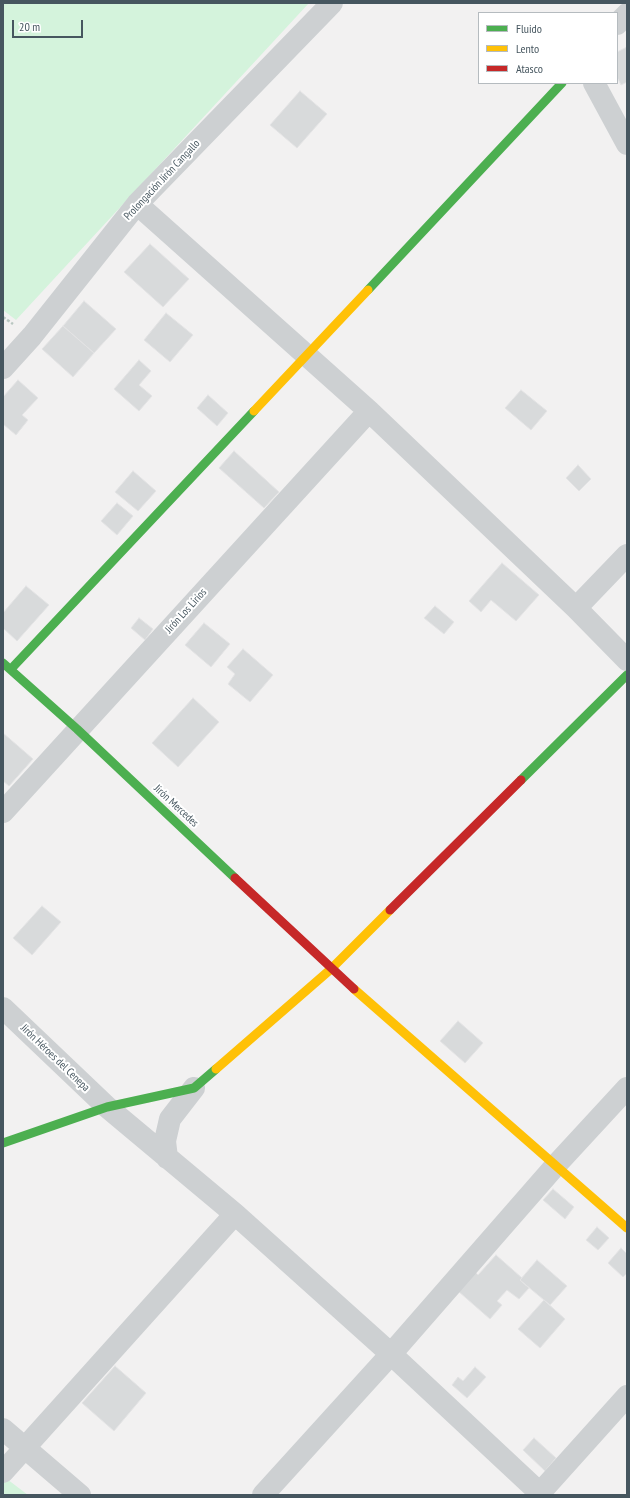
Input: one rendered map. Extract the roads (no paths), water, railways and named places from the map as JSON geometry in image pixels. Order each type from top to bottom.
[{"type":"street","name":"Prolongación Jirón Cangallo","points":[[3,368],[32,336],[137,204],[332,3]]},
{"type":"street","points":[[618,23],[627,14]]},
{"type":"street","points":[[11,669],[561,84]]},
{"type":"street","points":[[595,84],[627,144]]},
{"type":"street","points":[[137,204],[369,411],[576,608],[627,660]]},
{"type":"street","name":"Jirón Los Lirios","points":[[3,812],[77,729],[369,411]]},
{"type":"street","points":[[576,608],[627,555]]},
{"type":"street","name":"Jirón Mercedes","points":[[3,663],[77,729],[331,969],[627,1228]]},
{"type":"street","points":[[168,1158],[165,1141],[170,1119],[194,1088],[331,969],[627,675]]},
{"type":"street","name":"Jirón Héroes del Cenepa","points":[[3,1008],[107,1107],[235,1214],[391,1354],[540,1494]]},
{"type":"street","points":[[3,1143],[107,1107],[194,1088]]},
{"type":"street","points":[[263,1495],[391,1354],[556,1165],[627,1088]]},
{"type":"street","points":[[3,1472],[235,1214]]},
{"type":"street","points":[[540,1494],[627,1396]]},
{"type":"street","points":[[3,1429],[80,1495]]}]
